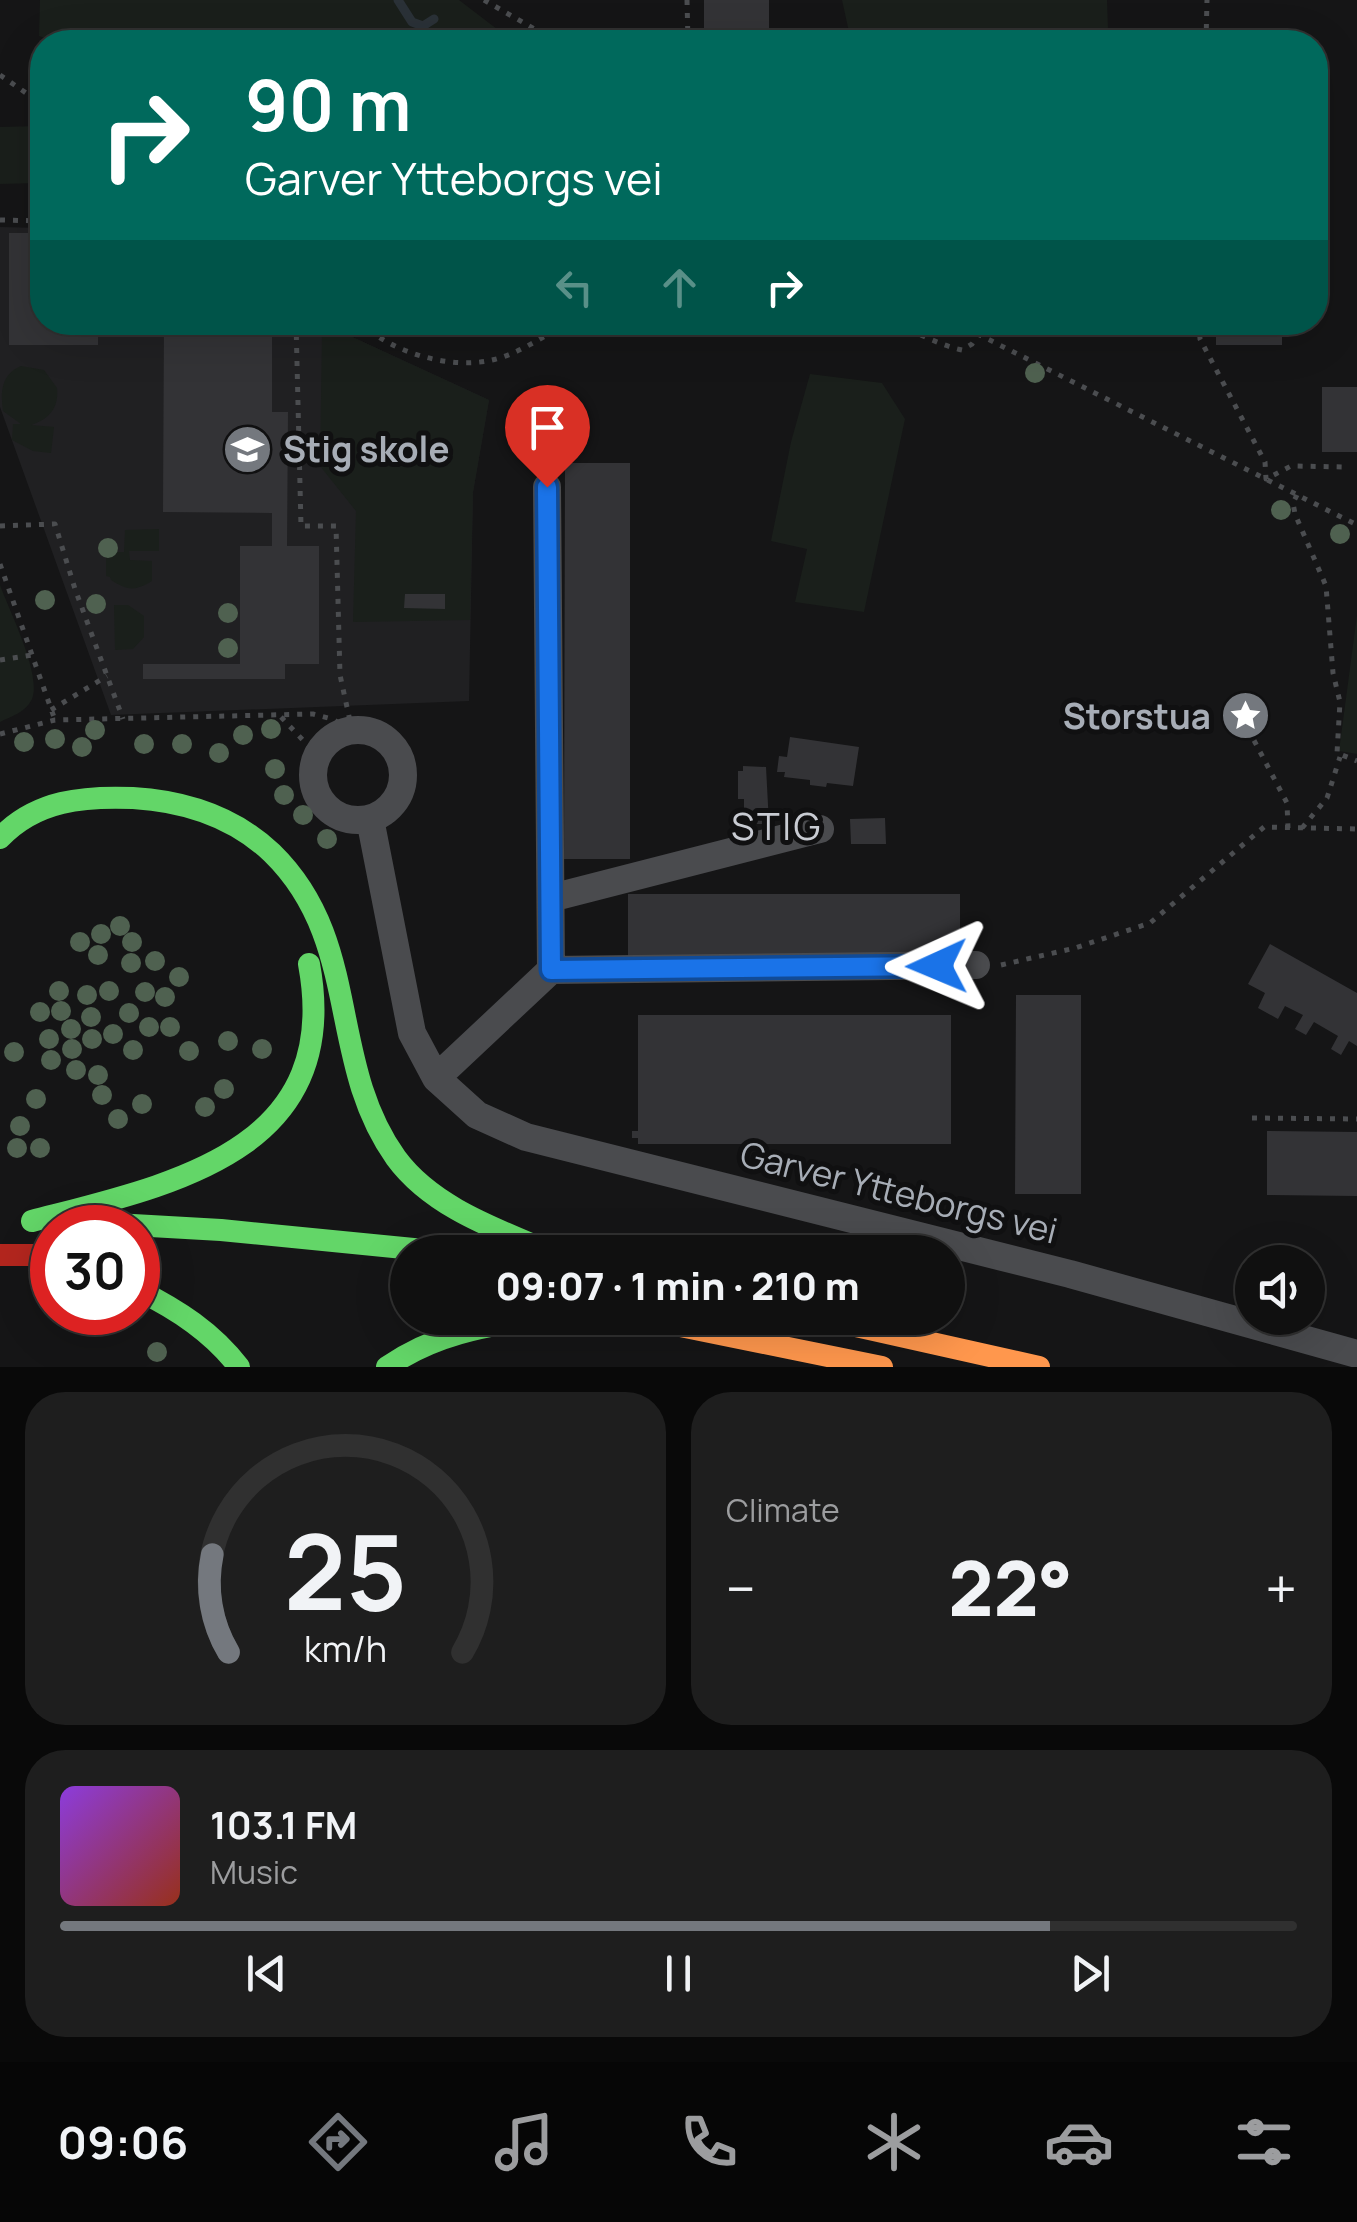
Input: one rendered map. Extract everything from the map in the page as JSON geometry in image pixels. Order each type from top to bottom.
[{"type":"highway","points":[[0,838],[19,817],[34,810],[120,797],[185,804],[243,829],[266,846],[307,889],[320,917],[338,976],[366,1106],[396,1159],[422,1186],[452,1208],[512,1235]]},
{"type":"highway","points":[[0,838],[26,830],[82,823]]},
{"type":"highway","points":[[152,823],[209,838]]},
{"type":"highway","points":[[254,868],[286,903],[298,927],[313,980],[313,1032],[308,1054],[286,1102],[252,1141],[201,1172],[24,1221],[238,1231],[390,1246]]},
{"type":"highway","points":[[0,1255],[30,1256]]},
{"type":"highway","points":[[160,1302],[199,1324],[240,1367]]},
{"type":"highway","points":[[387,1367],[448,1335]]},
{"type":"highway","points":[[725,1335],[882,1367]]},
{"type":"highway","points":[[895,1335],[1039,1367]]},
{"type":"street","points":[[547,487],[551,970]]},
{"type":"street","points":[[352,730],[379,736],[391,745],[402,765],[398,796],[370,819],[354,820],[334,814],[322,803],[312,780],[318,756],[334,736],[352,730]]},
{"type":"street","name":"Garver Ytteborgs vei","points":[[370,819],[412,1033],[436,1078],[477,1115],[526,1137],[1070,1274],[1357,1354]]},
{"type":"street","points":[[551,898],[820,829]]},
{"type":"street","points":[[436,1078],[551,970],[976,966]]},
{"type":"path","points":[[484,0],[535,30]]},
{"type":"path","points":[[687,0],[688,30]]},
{"type":"path","points":[[1206,0],[1206,30]]},
{"type":"path","points":[[0,75],[30,96]]},
{"type":"path","points":[[0,220],[30,221]]},
{"type":"path","points":[[296,335],[301,526],[336,526],[340,675],[352,730]]},
{"type":"path","points":[[380,335],[402,348],[463,364],[494,360],[545,336]]},
{"type":"path","points":[[923,335],[962,350],[978,335],[1357,524]]},
{"type":"path","points":[[1200,335],[1266,462],[1266,480]]},
{"type":"path","points":[[1266,480],[1292,466],[1348,467]]},
{"type":"path","points":[[1297,495],[1293,503],[1295,514],[1326,586],[1332,673],[1340,702],[1336,745],[1340,756],[1327,798],[1302,828]]},
{"type":"path","points":[[0,526],[55,524],[124,720]]},
{"type":"path","points":[[0,564],[55,720]]},
{"type":"path","points":[[0,660],[32,655]]},
{"type":"path","points":[[51,710],[108,676]]},
{"type":"path","points":[[0,734],[55,720],[313,714],[332,718],[352,730]]},
{"type":"path","points":[[279,715],[318,756]]},
{"type":"path","points":[[1248,728],[1286,803],[1288,828]]},
{"type":"path","points":[[1340,756],[1357,760]]},
{"type":"path","points":[[976,966],[1003,965],[1075,948],[1150,923],[1264,827],[1357,829]]},
{"type":"path","points":[[1252,1118],[1357,1119]]},
{"type":"shaded area","points":[[40,0],[459,0],[498,30],[39,30]]},
{"type":"shaded area","points":[[842,0],[1107,0],[1106,30],[849,30]]},
{"type":"shaded area","points":[[30,126],[30,183],[0,184],[0,127]]},
{"type":"shaded area","name":"Stig skole","points":[[0,227],[30,228],[30,335],[348,335],[489,400],[473,492],[469,701],[111,715],[0,407]]},
{"type":"shaded area","points":[[322,335],[348,335],[489,400],[473,492],[470,620],[353,622],[356,511],[320,466]]},
{"type":"shaded area","points":[[21,366],[44,370],[57,388],[52,412],[31,425],[54,427],[51,453],[33,451],[12,440],[13,424],[21,424],[3,411],[2,390],[6,378]]},
{"type":"shaded area","points":[[810,374],[882,383],[905,419],[864,612],[795,602],[807,549],[771,541],[791,442]]},
{"type":"shaded area","points":[[159,529],[159,551],[129,551],[130,560],[152,561],[152,581],[132,588],[106,576],[106,552],[124,552],[125,530]]},
{"type":"shaded area","points":[[0,585],[29,659],[34,688],[26,707],[0,722]]},
{"type":"shaded area","points":[[114,605],[128,605],[144,616],[144,637],[133,649],[115,650]]},
{"type":"shaded area","points":[[1357,615],[1357,754],[1339,751]]},
{"type":"building","points":[[704,0],[769,0],[769,30],[704,30]]},
{"type":"building","points":[[9,233],[30,233],[30,335],[98,335],[98,345],[9,345]]},
{"type":"building","points":[[164,335],[272,335],[272,412],[288,412],[287,546],[319,546],[319,664],[285,664],[285,679],[143,679],[143,664],[240,664],[240,546],[272,546],[272,513],[163,512]]},
{"type":"building","points":[[1216,335],[1282,335],[1282,345],[1216,345]]},
{"type":"building","points":[[1322,387],[1357,387],[1357,452],[1322,452]]},
{"type":"building","points":[[565,463],[630,463],[630,859],[564,859]]},
{"type":"building","points":[[405,594],[445,594],[445,609],[404,608]]},
{"type":"building","points":[[790,737],[859,747],[853,786],[810,785],[810,780],[784,777],[785,772],[777,772],[779,756],[787,757]]},
{"type":"building","points":[[743,766],[766,767],[769,824],[744,824],[744,799],[738,799],[738,771],[743,771]]},
{"type":"building","points":[[885,818],[886,844],[851,844],[850,819]]},
{"type":"building","points":[[628,894],[960,894],[960,960],[628,960]]},
{"type":"building","points":[[1270,944],[1357,993],[1357,1046],[1349,1041],[1341,1055],[1331,1049],[1338,1036],[1314,1022],[1306,1035],[1295,1029],[1303,1015],[1285,1006],[1278,1019],[1258,1008],[1265,993],[1248,984]]},
{"type":"building","points":[[1016,995],[1081,995],[1081,1194],[1015,1194]]},
{"type":"building","points":[[638,1015],[951,1015],[951,1144],[638,1144],[632,1131],[638,1131]]},
{"type":"building","points":[[1267,1131],[1357,1132],[1357,1196],[1267,1195]]},
{"type":"waterway","points":[[398,0],[412,22],[423,26],[434,19]]},
{"type":"traffic: fast","points":[[0,838],[14,825],[45,808],[79,800],[115,798],[189,807],[225,821],[257,840],[301,888],[320,924],[333,963],[360,1082],[374,1120],[396,1158],[446,1203],[510,1235]]},
{"type":"traffic: fast","points":[[90,1205],[190,1173],[235,1150],[273,1118],[300,1078],[313,1028],[309,964]]},
{"type":"traffic: fast","points":[[160,1227],[390,1247]]},
{"type":"traffic: fast","points":[[160,1302],[193,1323],[239,1367]]},
{"type":"traffic: fast","points":[[387,1367],[422,1347],[457,1335]]},
{"type":"traffic: slow","points":[[725,1335],[882,1367]]},
{"type":"traffic: slow","points":[[896,1335],[1039,1367]]},
{"type":"traffic: jam","points":[[0,1255],[30,1255]]},
{"type":"place","name":"Stig skole","points":[[248,449]]},
{"type":"place","name":"Storstua","points":[[1246,716]]},
{"type":"district","name":"STIG","points":[[777,825]]},
{"type":"route","points":[[547,487],[551,970],[937,966]]}]
